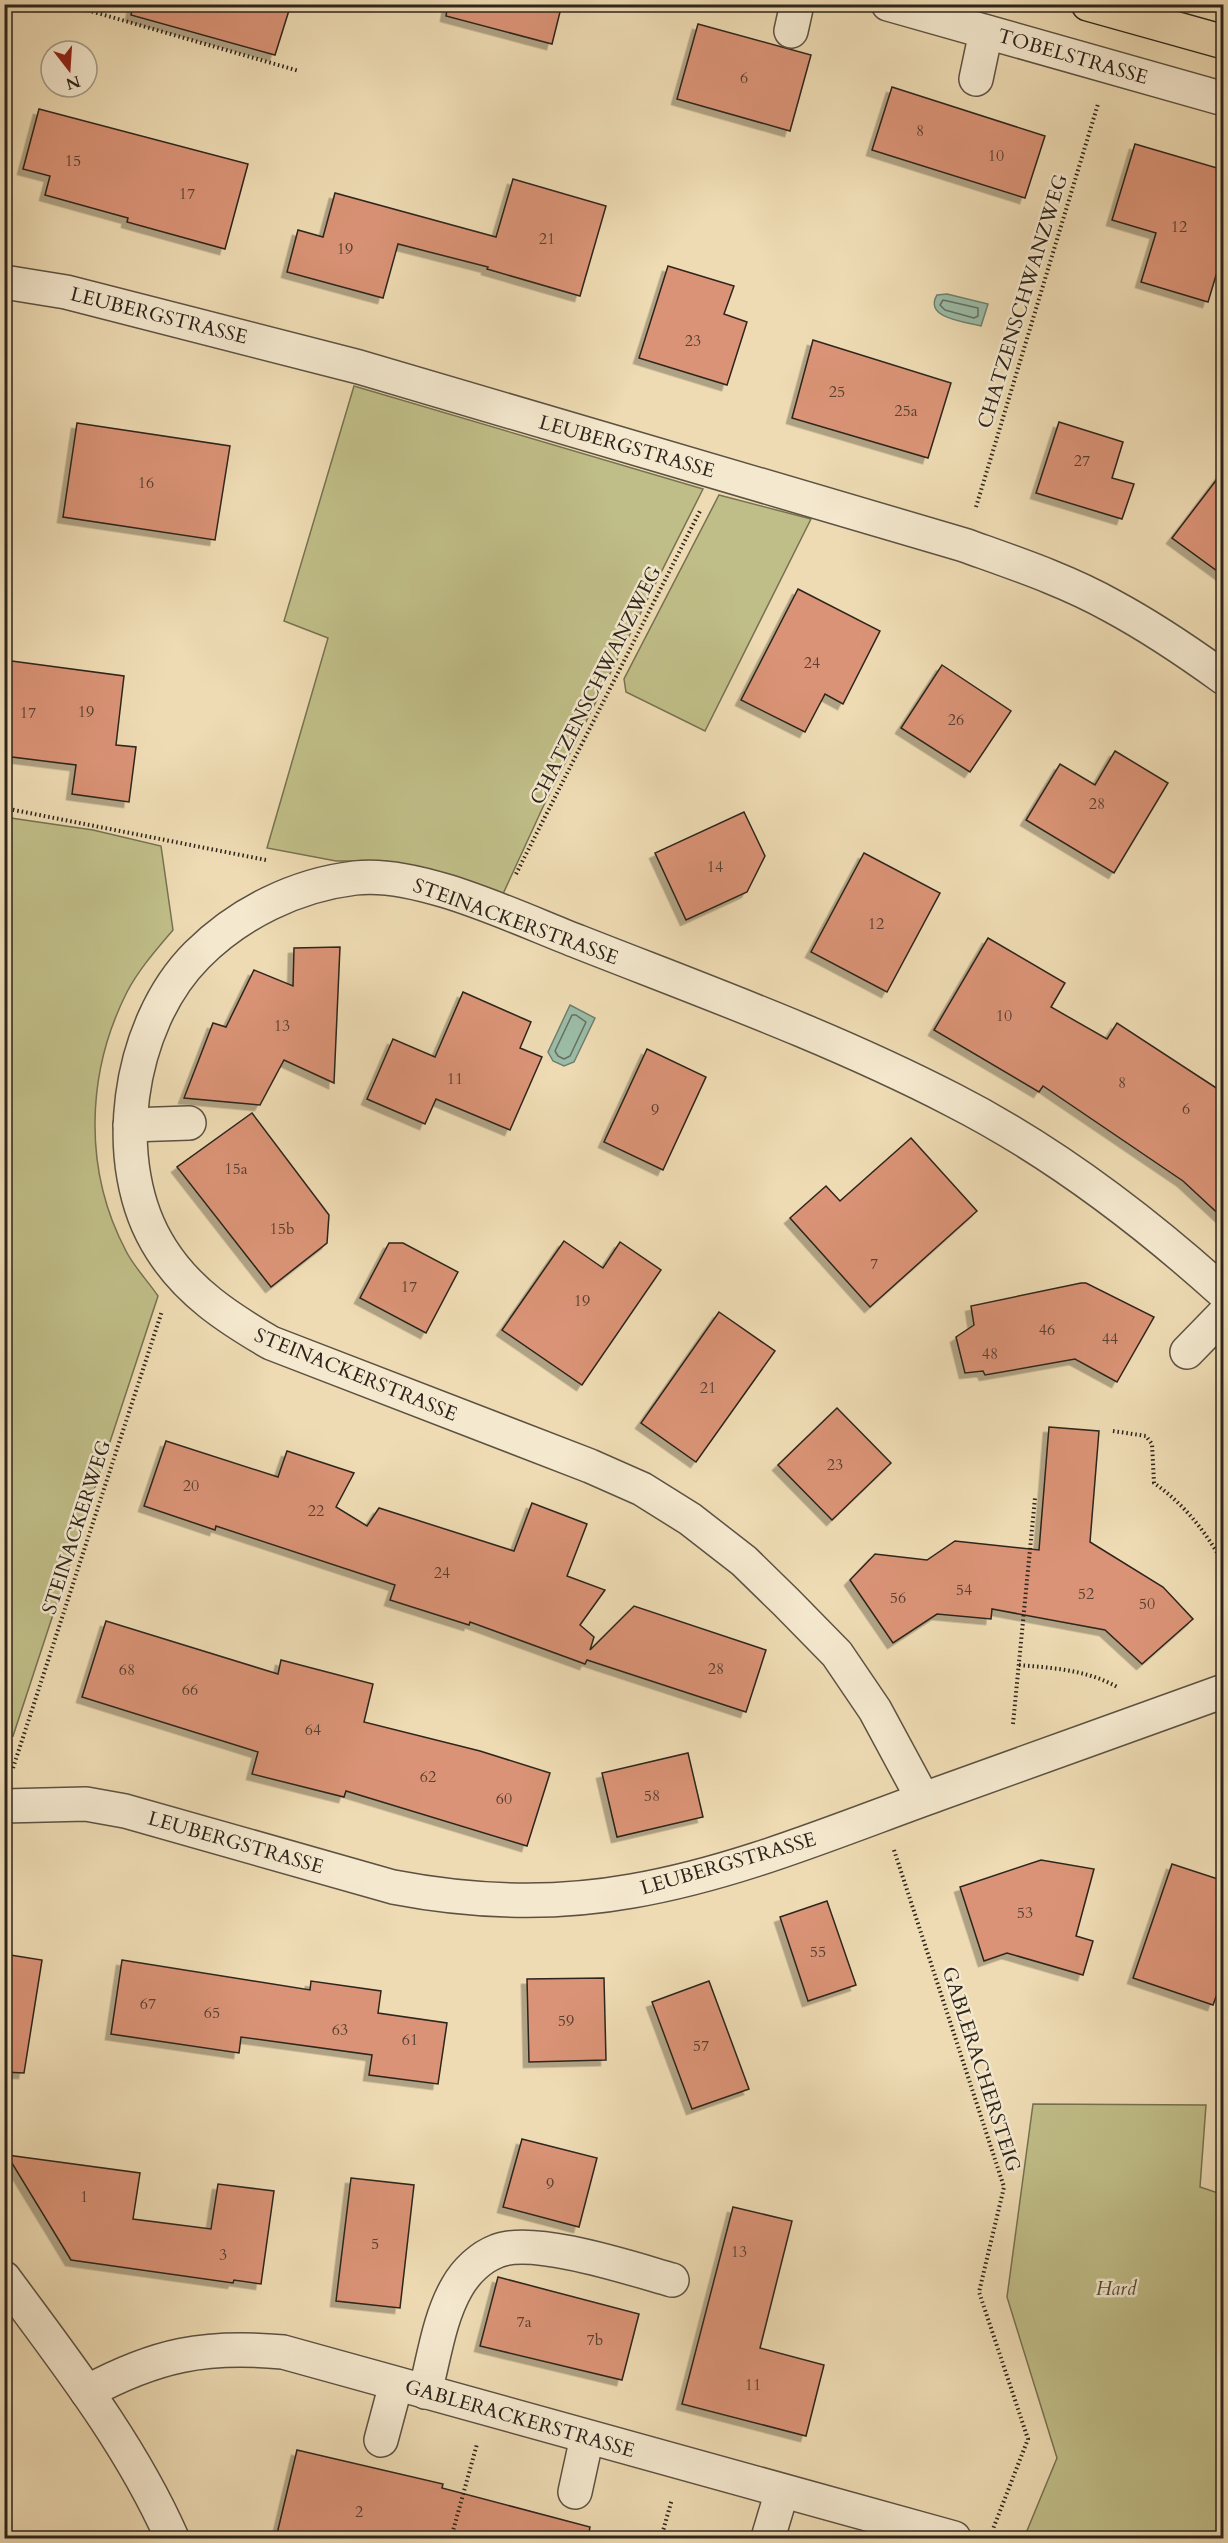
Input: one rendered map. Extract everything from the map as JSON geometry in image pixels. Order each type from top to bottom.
[{"type":"main road","points":[[1088,4],[1224,42]]},
{"type":"street","name":"TOBELSTRASSE","points":[[888,4],[1224,99]]},
{"type":"street","points":[[976,79],[986,32]]},
{"type":"street","name":"LEUBERGSTRASSE","points":[[4,282],[66,292],[248,337],[964,545],[1052,577],[1112,606],[1185,650],[1224,678]]},
{"type":"street","name":"STEINACKERSTRASSE","points":[[923,1799],[875,1710],[837,1654],[744,1561],[690,1519],[642,1489],[590,1466],[271,1343],[230,1319],[202,1297],[176,1270],[159,1246],[143,1212],[134,1177],[130,1125],[134,1081],[148,1038],[165,999],[195,957],[231,926],[267,904],[309,888],[357,878],[407,882],[498,911],[813,1033],[956,1101],[1028,1143],[1106,1196],[1224,1293]]},
{"type":"street","points":[[130,1125],[189,1123]]},
{"type":"street","points":[[1187,1352],[1224,1314]]},
{"type":"street","name":"LEUBERGSTRASSE","points":[[4,1806],[43,1803],[96,1806],[125,1811],[393,1887],[439,1895],[534,1900],[582,1898],[685,1880],[757,1859],[1223,1694]]},
{"type":"street","points":[[381,2440],[410,2388],[443,2321],[457,2286],[476,2263],[499,2250],[527,2247],[576,2255],[672,2280]]},
{"type":"street","points":[[4,2278],[87,2392],[136,2466],[172,2538]]},
{"type":"street","name":"GABLERACKERSTRASSE","points":[[87,2392],[130,2369],[169,2357],[204,2350],[242,2348],[283,2352],[954,2538]]},
{"type":"street","points":[[575,2492],[587,2437]]},
{"type":"street","points":[[768,2538],[782,2491]]},
{"type":"path","points":[[66,4],[299,71]]},
{"type":"path","name":"CHATZENSCHWANZWEG","points":[[964,545],[1109,66]]},
{"type":"path","name":"CHATZENSCHWANZWEG","points":[[498,911],[719,473]]},
{"type":"path","points":[[4,808],[274,862]]},
{"type":"path","name":"STEINACKERWEG","points":[[12,1770],[176,1270]]},
{"type":"path","points":[[1113,1431],[1146,1436],[1152,1444],[1154,1483],[1176,1499],[1206,1533],[1224,1564]]},
{"type":"path","points":[[1018,1765],[1011,1744],[1035,1498]]},
{"type":"path","points":[[1019,1665],[1072,1669],[1106,1680],[1122,1689],[1137,1723]]},
{"type":"path","name":"GABLERACHERSTEIG","points":[[883,1815],[1004,2187],[979,2292],[1028,2439],[989,2538]]},
{"type":"path","points":[[451,2538],[487,2409]]},
{"type":"green space","points":[[354,386],[703,489],[543,807],[502,896],[386,861],[336,861],[267,848],[328,638],[284,621]]},
{"type":"green space","points":[[719,495],[811,519],[705,731],[626,692],[624,679]]},
{"type":"green space","points":[[4,817],[93,830],[161,846],[173,930],[137,975],[113,1023],[97,1088],[95,1122],[102,1188],[112,1220],[129,1257],[158,1296],[13,1736],[4,1734]]},
{"type":"green space","name":"Hard","points":[[1033,2104],[1206,2105],[1200,2187],[1224,2195],[1223,2538],[1024,2538],[1057,2458],[1007,2297]]},
{"type":"water","points":[[947,294],[988,304],[981,326],[948,318],[941,314],[934,303],[937,295]]},
{"type":"water","points":[[570,1005],[595,1018],[574,1062],[564,1066],[553,1061],[548,1052]]},
{"type":"building","points":[[133,4],[291,4],[275,55],[131,15]]},
{"type":"building","points":[[448,4],[562,4],[552,44],[446,16]]},
{"type":"building","points":[[698,24],[811,55],[790,131],[677,99]]},
{"type":"building","points":[[892,87],[1045,136],[1025,198],[872,150]]},
{"type":"building","points":[[39,109],[248,164],[225,249],[127,222],[128,218],[45,195],[50,176],[23,169]]},
{"type":"building","points":[[1135,144],[1224,170],[1224,249],[1208,302],[1141,282],[1156,233],[1112,220]]},
{"type":"building","points":[[513,179],[606,206],[580,296],[487,269],[488,267],[398,244],[383,298],[287,272],[298,230],[323,237],[335,193],[496,237]]},
{"type":"building","points":[[668,266],[734,286],[724,314],[747,322],[727,385],[639,358]]},
{"type":"building","points":[[813,340],[951,383],[928,458],[792,418]]},
{"type":"building","points":[[1059,422],[1123,442],[1112,478],[1134,484],[1122,519],[1036,493]]},
{"type":"building","points":[[77,423],[230,446],[215,540],[63,517]]},
{"type":"building","points":[[1224,470],[1224,576],[1172,538]]},
{"type":"building","points":[[798,589],[880,631],[843,704],[825,694],[805,732],[741,700]]},
{"type":"building","points":[[4,660],[124,676],[116,745],[136,747],[129,802],[72,794],[76,765],[4,756]]},
{"type":"building","points":[[942,665],[1011,711],[970,772],[901,728]]},
{"type":"building","points":[[1115,751],[1168,783],[1114,873],[1026,820],[1060,764],[1095,785]]},
{"type":"building","points":[[744,812],[765,856],[747,892],[686,920],[655,853]]},
{"type":"building","points":[[864,853],[940,893],[887,992],[811,952]]},
{"type":"building","points":[[988,938],[1065,983],[1051,1007],[1107,1039],[1117,1023],[1224,1093],[1224,1219],[1183,1181],[1043,1086],[1039,1092],[934,1030]]},
{"type":"building","points":[[340,947],[334,1083],[284,1060],[260,1105],[184,1098],[213,1023],[226,1027],[254,970],[293,986],[294,948]]},
{"type":"building","points":[[463,992],[531,1022],[520,1048],[542,1057],[510,1130],[436,1099],[425,1124],[367,1099],[393,1039],[435,1057]]},
{"type":"building","points":[[647,1049],[706,1077],[663,1170],[604,1142]]},
{"type":"building","points":[[252,1113],[329,1215],[327,1243],[271,1287],[177,1167]]},
{"type":"building","points":[[911,1138],[977,1211],[870,1307],[790,1218],[826,1186],[840,1201]]},
{"type":"building","points":[[564,1241],[603,1268],[620,1242],[661,1270],[582,1385],[502,1330]]},
{"type":"building","points":[[389,1243],[403,1243],[458,1272],[426,1333],[360,1298]]},
{"type":"building","points":[[1086,1283],[1154,1317],[1117,1382],[1075,1359],[985,1375],[983,1371],[965,1373],[956,1337],[974,1325],[971,1306]]},
{"type":"building","points":[[719,1312],[775,1351],[696,1462],[641,1423]]},
{"type":"building","points":[[837,1408],[891,1463],[832,1520],[778,1465]]},
{"type":"building","points":[[1049,1427],[1099,1431],[1090,1542],[1163,1587],[1193,1619],[1142,1664],[1105,1630],[992,1609],[991,1619],[937,1614],[893,1643],[850,1580],[875,1554],[927,1560],[955,1541],[1039,1550]]},
{"type":"building","points":[[166,1441],[278,1477],[287,1451],[354,1473],[336,1507],[367,1526],[379,1508],[514,1551],[532,1503],[587,1524],[567,1576],[605,1590],[580,1625],[594,1637],[590,1650],[634,1606],[766,1650],[746,1712],[587,1660],[585,1664],[470,1622],[469,1625],[390,1600],[395,1585],[216,1526],[215,1530],[144,1506]]},
{"type":"building","points":[[106,1621],[278,1674],[281,1660],[373,1684],[364,1722],[480,1751],[550,1773],[527,1846],[346,1791],[344,1797],[252,1774],[258,1752],[82,1697]]},
{"type":"building","points":[[688,1753],[703,1817],[617,1837],[602,1773]]},
{"type":"building","points":[[1041,1860],[1094,1869],[1076,1936],[1093,1941],[1083,1975],[1007,1953],[984,1961],[960,1887]]},
{"type":"building","points":[[1172,1864],[1224,1881],[1224,1975],[1213,2005],[1133,1978]]},
{"type":"building","points":[[827,1901],[856,1985],[808,2001],[780,1917]]},
{"type":"building","points":[[4,1954],[42,1960],[24,2073],[4,2072]]},
{"type":"building","points":[[122,1960],[310,1990],[311,1981],[381,1991],[378,2013],[447,2023],[438,2084],[369,2075],[372,2055],[241,2037],[239,2053],[111,2034]]},
{"type":"building","points":[[604,1978],[606,2060],[529,2062],[527,1979]]},
{"type":"building","points":[[709,1981],[749,2089],[692,2109],[652,2002]]},
{"type":"building","points":[[522,2139],[597,2158],[579,2227],[503,2207]]},
{"type":"building","points":[[7,2155],[140,2173],[133,2219],[211,2229],[218,2184],[274,2191],[261,2284],[234,2280],[233,2283],[71,2260]]},
{"type":"building","points":[[351,2178],[414,2185],[400,2308],[336,2301]]},
{"type":"building","points":[[733,2207],[792,2221],[760,2348],[824,2365],[806,2436],[682,2404]]},
{"type":"building","points":[[498,2277],[639,2314],[622,2380],[480,2346]]},
{"type":"building","points":[[297,2450],[443,2484],[442,2488],[590,2527],[588,2538],[276,2538]]}]
